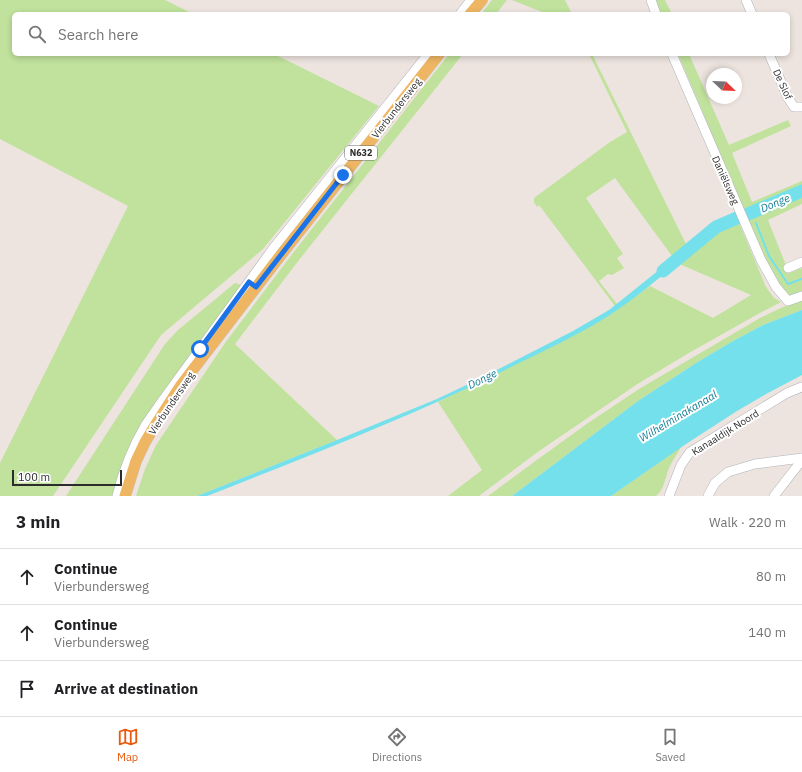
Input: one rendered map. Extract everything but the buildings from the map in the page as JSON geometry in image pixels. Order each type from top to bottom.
[{"type":"main road","points":[[472,12],[482,0]]},
{"type":"main road","name":"Vierbundersweg","points":[[125,496],[136,461],[154,427],[181,385],[252,284],[402,94],[437,56]]},
{"type":"street","points":[[462,12],[471,0]]},
{"type":"street","points":[[651,0],[655,12]]},
{"type":"street","points":[[746,0],[751,12]]},
{"type":"street","name":"Vierbundersweg","points":[[402,94],[427,56]]},
{"type":"street","name":"Daniëlsweg","points":[[673,56],[761,260],[776,287],[788,301],[802,296]]},
{"type":"street","name":"De Slof","points":[[770,56],[788,98],[794,107],[802,107]]},
{"type":"street","points":[[788,268],[802,262]]},
{"type":"street","name":"Vierbundersweg","points":[[117,496],[128,461],[146,425],[252,284]]},
{"type":"street","name":"Kanaaldijk Noord","points":[[669,496],[680,465],[690,452],[787,393],[802,387]]},
{"type":"street","points":[[708,496],[715,483],[728,472],[755,464],[802,459]]},
{"type":"street","points":[[774,496],[802,459]]},
{"type":"green space","points":[[0,0],[165,0],[189,12],[12,12],[12,56],[278,56],[379,106],[263,249],[161,335],[53,496],[0,496],[0,463],[128,206],[0,139]]},
{"type":"green space","points":[[492,0],[507,0],[498,12],[483,12]]},
{"type":"green space","points":[[512,0],[565,0],[571,12],[542,12]]},
{"type":"green space","points":[[655,0],[665,0],[671,12],[660,12]]},
{"type":"green space","points":[[447,56],[461,56],[299,260],[235,344],[337,440],[197,496],[136,496],[145,469],[156,445],[225,343],[293,253]]},
{"type":"green space","points":[[590,56],[593,56],[689,250],[720,225],[737,218],[766,287],[774,298],[781,302],[687,354],[636,385],[539,451],[479,496],[448,496],[482,470],[438,402],[576,334],[610,315],[650,286],[713,318],[751,295],[677,263],[615,178],[586,198],[623,254],[617,258],[624,268],[612,275],[608,274],[599,281],[617,304],[615,306],[539,205],[537,207],[534,202],[534,198],[610,142],[627,132]]},
{"type":"green space","points":[[679,56],[690,56],[706,93],[706,104],[711,104],[729,145],[788,120],[791,126],[732,153],[752,202],[802,181],[802,204],[768,220],[789,273],[802,268],[802,293],[789,298],[776,286]]},
{"type":"green space","points":[[235,283],[241,285],[241,287],[115,496],[66,496],[165,344],[178,330]]},
{"type":"green space","points":[[802,301],[802,310],[763,325],[733,341],[638,401],[512,496],[488,496],[588,423],[639,389],[760,318],[783,307]]},
{"type":"green space","points":[[681,447],[669,468],[662,489],[656,496],[611,496]]},
{"type":"water","points":[[674,258],[677,263],[628,303],[597,323],[559,344],[468,388],[395,420],[207,496],[197,496],[437,399],[481,378],[573,331],[609,310]]},
{"type":"water","name":"Wilhelminakanaal","points":[[802,310],[802,375],[737,411],[611,496],[512,496],[638,401],[696,363],[763,325]]},
{"type":"waterway","name":"Donge","points":[[748,214],[802,191]]},
{"type":"waterway","name":"Donge","points":[[663,271],[716,227],[737,218]]},
{"type":"waterway","points":[[756,223],[769,256],[788,284],[802,279]]},
{"type":"route","points":[[200,349],[249,282],[256,287],[343,175]]}]
